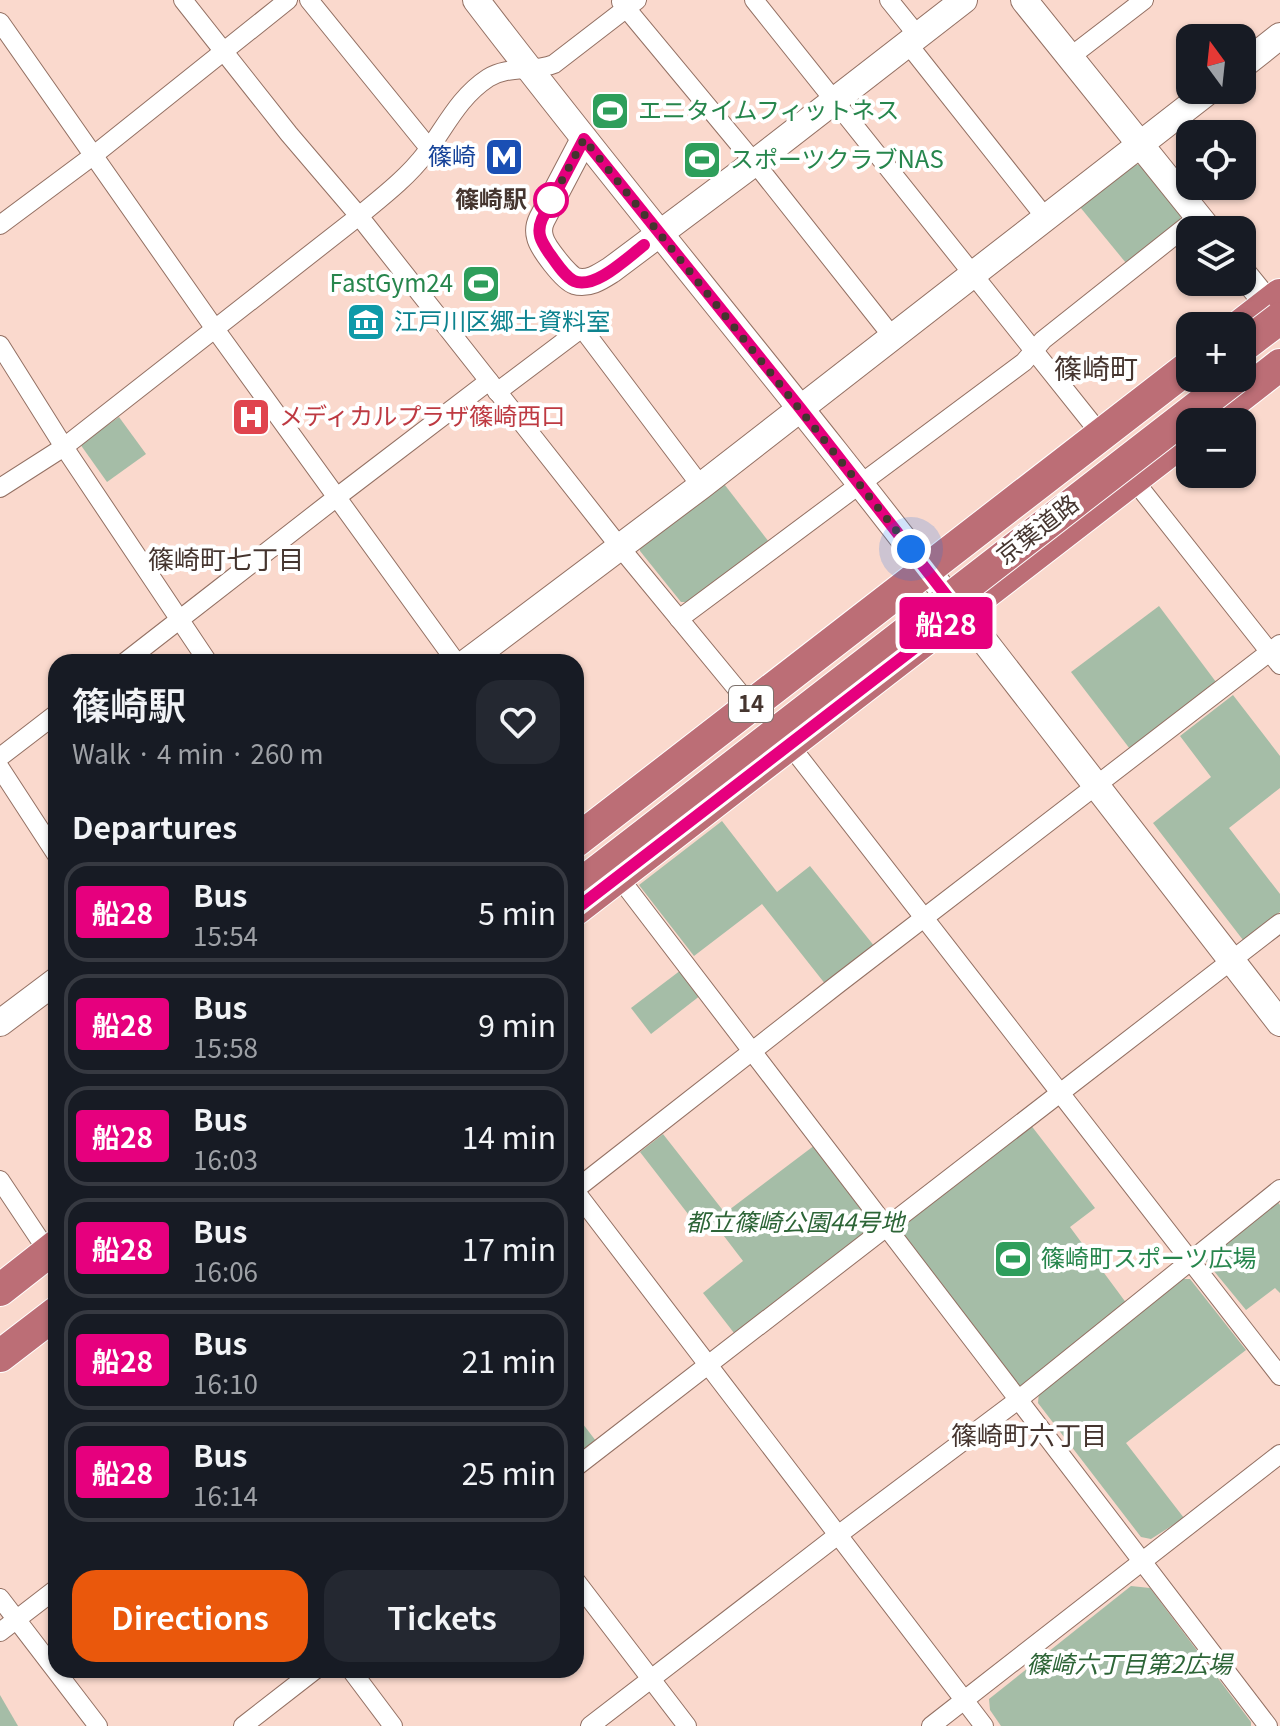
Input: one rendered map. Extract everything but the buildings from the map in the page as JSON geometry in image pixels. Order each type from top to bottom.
[{"type":"highway","points":[[1256,319],[1277,309]]},
{"type":"highway","points":[[1256,332],[1277,309]]},
{"type":"highway","points":[[1256,362],[1280,343]]},
{"type":"highway","points":[[1225,408],[1280,365]]},
{"type":"highway","name":"京葉道路","points":[[584,839],[750,705],[1176,377]]},
{"type":"highway","name":"京葉道路","points":[[584,839],[1183,392]]},
{"type":"highway","name":"京葉道路","points":[[584,882],[1217,392]]},
{"type":"highway","name":"京葉道路","points":[[584,903],[1176,446]]},
{"type":"highway","points":[[0,1290],[48,1258]]},
{"type":"highway","points":[[0,1309],[48,1260]]},
{"type":"highway","points":[[0,1332],[48,1296]]},
{"type":"highway","points":[[0,1356],[48,1319]]},
{"type":"street","points":[[183,0],[289,134],[359,216],[619,546],[750,705]]},
{"type":"street","points":[[0,225],[94,155],[288,0]]},
{"type":"street","points":[[309,0],[429,148]]},
{"type":"street","points":[[476,0],[975,629],[1280,1023]]},
{"type":"street","points":[[754,0],[1102,436]]},
{"type":"street","points":[[889,0],[913,40],[1045,217]]},
{"type":"street","points":[[584,139],[539,225],[538,233],[566,275],[579,282],[597,279],[660,233],[964,0]]},
{"type":"street","points":[[1024,0],[1198,216]]},
{"type":"street","points":[[1070,57],[1144,0]]},
{"type":"street","points":[[0,488],[64,447],[359,216],[402,179],[429,148],[469,92],[500,72],[554,64],[627,3],[892,336]]},
{"type":"street","points":[[0,22],[215,329],[450,654]]},
{"type":"street","points":[[1256,55],[1280,36]]},
{"type":"street","points":[[477,654],[701,486],[1192,104]]},
{"type":"street","points":[[679,619],[1024,362],[1043,340],[1176,243]]},
{"type":"street","points":[[1256,287],[1277,309]]},
{"type":"street","points":[[136,654],[337,497],[582,328],[701,486]]},
{"type":"street","points":[[0,345],[203,654]]},
{"type":"street","points":[[584,1185],[1096,784],[1277,654],[1133,479]]},
{"type":"street","points":[[0,757],[48,720]]},
{"type":"street","points":[[789,744],[1280,1376]]},
{"type":"street","points":[[0,768],[48,842]]},
{"type":"street","points":[[618,876],[1268,1726]]},
{"type":"street","points":[[584,1461],[1280,923]]},
{"type":"street","points":[[0,1023],[48,987]]},
{"type":"street","points":[[0,1180],[48,1248]]},
{"type":"street","points":[[590,1726],[1018,1400],[1280,1189]]},
{"type":"street","points":[[584,1202],[984,1726]]},
{"type":"street","points":[[931,1726],[1280,1454]]},
{"type":"street","points":[[584,1591],[687,1726]]},
{"type":"street","points":[[0,1632],[48,1595]]},
{"type":"street","points":[[0,1598],[48,1661]]},
{"type":"street","points":[[61,1678],[98,1726]]},
{"type":"street","points":[[243,1726],[305,1678]]},
{"type":"street","points":[[357,1678],[393,1726]]},
{"type":"green space","points":[[1133,164],[1142,165],[1181,214],[1176,216],[1176,225],[1126,263],[1080,207]]},
{"type":"green space","points":[[119,417],[146,454],[107,482],[80,444]]},
{"type":"green space","points":[[721,480],[769,542],[688,602],[681,602],[640,551],[640,543]]},
{"type":"green space","points":[[1159,606],[1216,682],[1130,749],[1071,672]]},
{"type":"green space","points":[[1233,695],[1280,756],[1280,788],[1229,828],[1280,894],[1280,912],[1243,940],[1153,823],[1211,777],[1180,736]]},
{"type":"green space","points":[[722,821],[777,892],[810,866],[875,947],[826,985],[762,904],[694,956],[639,885]]},
{"type":"green space","points":[[681,970],[701,995],[651,1034],[631,1008]]},
{"type":"green space","points":[[1030,1124],[1095,1208],[1070,1227],[1127,1304],[1019,1388],[896,1226]]},
{"type":"green space","name":"都立篠崎公園44号地","points":[[663,1134],[725,1213],[815,1145],[873,1221],[872,1227],[734,1333],[703,1293],[743,1261],[714,1223],[702,1232],[640,1152]]},
{"type":"green space","points":[[1277,1201],[1280,1205],[1280,1293],[1275,1288],[1246,1310],[1204,1259]]},
{"type":"green space","points":[[1179,1279],[1190,1279],[1246,1350],[1126,1443],[1184,1518],[1151,1539],[1141,1537],[1038,1403],[1039,1391]]},
{"type":"green space","points":[[584,1425],[596,1441],[584,1450]]},
{"type":"green space","name":"篠崎六丁目第2広場","points":[[1131,1586],[1150,1588],[1251,1726],[1001,1726],[990,1710],[989,1699]]},
{"type":"green space","points":[[0,1695],[18,1726],[0,1726]]},
{"type":"bus line","name":"船28","points":[[584,903],[960,613],[584,139],[539,225],[542,243],[566,275],[579,282],[597,279],[644,245]]},
{"type":"place","name":"エニタイムフィットネス","points":[[610,111]]},
{"type":"place","name":"篠崎","points":[[504,157]]},
{"type":"place","name":"スポーツクラブNAS","points":[[702,160]]},
{"type":"place","name":"篠崎駅","points":[[551,200]]},
{"type":"place","name":"FastGym24","points":[[481,284]]},
{"type":"place","name":"江戸川区郷土資料室","points":[[366,322]]},
{"type":"place","name":"メディカルプラザ篠崎西口","points":[[251,417]]},
{"type":"place","name":"篠崎町スポーツ広場","points":[[1013,1259]]},
{"type":"district","name":"篠崎町","points":[[1096,369]]},
{"type":"district","name":"篠崎町七丁目","points":[[226,560]]},
{"type":"district","name":"篠崎町六丁目","points":[[1029,1436]]},
{"type":"route","points":[[551,200],[550,203],[584,139],[911,549]]}]
